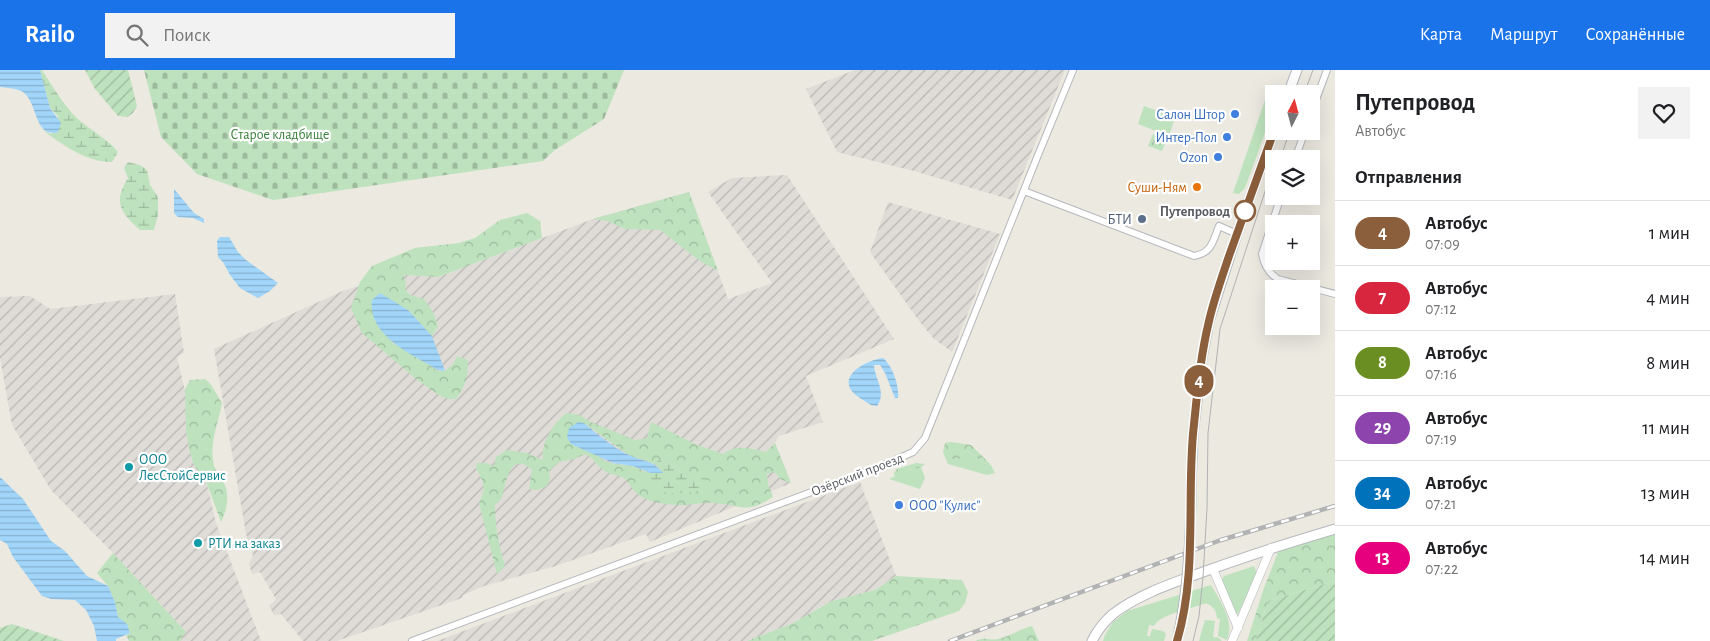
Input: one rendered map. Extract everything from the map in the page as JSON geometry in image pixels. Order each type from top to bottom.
[{"type":"main road","points":[[1291,85],[1297,70]]},
{"type":"main road","points":[[1178,636],[1187,578],[1193,435],[1202,358],[1209,321],[1237,234],[1271,140]]},
{"type":"main road","points":[[1093,640],[1112,615],[1166,585],[1271,548],[1335,529]]},
{"type":"street","name":"Озёрский проезд","points":[[412,641],[858,475],[913,452],[925,438],[1073,70]]},
{"type":"street","points":[[1320,89],[1327,70]]},
{"type":"street","points":[[1024,191],[1194,256],[1203,254],[1208,250],[1212,245],[1219,226],[1237,234]]},
{"type":"street","points":[[1279,205],[1262,254],[1264,264],[1271,275],[1278,279],[1335,294]]},
{"type":"street","points":[[1232,641],[1271,548]]},
{"type":"street","points":[[1213,569],[1238,628]]},
{"type":"shaded area","points":[[855,70],[1065,70],[1012,200],[914,171],[837,152],[806,89]]},
{"type":"shaded area","points":[[787,175],[894,339],[806,376],[823,422],[779,436],[775,443],[791,483],[650,542],[646,534],[556,566],[484,586],[463,595],[462,598],[337,641],[303,641],[281,614],[274,615],[269,606],[276,599],[260,572],[252,574],[249,564],[253,555],[246,534],[214,349],[345,290],[403,275],[438,277],[593,219],[689,192],[728,299],[772,283],[708,192],[732,178]]},
{"type":"shaded area","points":[[888,202],[1000,234],[952,352],[934,339],[919,321],[870,252]]},
{"type":"shaded area","points":[[175,294],[184,353],[177,357],[216,523],[261,641],[180,641],[186,632],[113,553],[51,490],[12,425],[0,358],[0,297],[30,296],[50,309]]},
{"type":"shaded area","points":[[860,482],[896,576],[875,590],[832,601],[793,623],[747,641],[437,641]]},
{"type":"green space","points":[[40,70],[42,70],[71,112],[118,152],[112,162],[85,156],[44,131],[52,134],[58,116],[50,108]]},
{"type":"green space","points":[[85,70],[128,70],[137,106],[133,113],[127,117],[118,116],[95,89]]},
{"type":"green space","name":"Старое кладбище","points":[[144,70],[624,70],[604,119],[555,150],[543,161],[273,200],[197,174],[161,137]]},
{"type":"green space","points":[[1265,100],[1265,133],[1245,188],[1239,194],[1233,193]]},
{"type":"green space","points":[[1144,106],[1175,117],[1169,136],[1138,124]]},
{"type":"green space","points":[[1153,134],[1167,139],[1162,151],[1148,146]]},
{"type":"green space","points":[[128,162],[140,165],[147,170],[150,185],[158,197],[158,215],[154,230],[140,230],[123,212],[120,200],[123,186],[128,178],[124,168]]},
{"type":"green space","points":[[689,192],[718,271],[700,261],[660,230],[625,229],[607,221],[593,219]]},
{"type":"green space","points":[[527,213],[540,221],[542,238],[438,277],[403,275],[406,282],[405,289],[410,295],[424,299],[433,312],[438,326],[432,336],[408,310],[373,317],[393,343],[439,371],[445,371],[453,364],[457,356],[468,360],[466,381],[456,399],[440,396],[416,379],[362,333],[351,308],[360,282],[372,266],[415,248],[459,243],[475,238],[500,220]]},
{"type":"green space","points":[[205,379],[222,403],[212,453],[215,468],[225,484],[227,492],[226,506],[221,522],[207,484],[194,465],[186,431],[185,389],[190,380]]},
{"type":"green space","points":[[567,413],[579,415],[591,422],[635,440],[647,438],[651,422],[697,445],[723,454],[738,448],[749,448],[766,452],[775,443],[791,483],[782,480],[774,472],[767,474],[768,484],[773,497],[757,506],[745,508],[710,503],[676,505],[645,499],[624,478],[606,472],[586,454],[559,462],[549,471],[550,479],[547,486],[538,490],[529,489],[532,470],[518,464],[509,472],[501,499],[495,505],[498,536],[505,566],[497,574],[479,503],[484,490],[482,480],[476,468],[477,463],[486,463],[494,466],[496,457],[507,450],[526,453],[543,460],[544,447],[549,434]],"holes":[[[584,423],[630,456],[656,465],[659,460],[695,475],[649,477],[644,471],[637,468],[609,463],[598,455]]]},
{"type":"green space","points":[[945,443],[971,445],[991,465],[984,463],[967,451],[961,454],[960,458],[956,461],[943,452]]},
{"type":"green space","points":[[967,451],[984,463],[991,465],[995,473],[987,475],[948,464],[943,452],[956,461],[961,454]]},
{"type":"green space","points":[[658,460],[710,481],[712,485],[704,490],[680,493],[663,492],[657,489],[644,470],[651,473],[662,472],[656,465]]},
{"type":"green space","points":[[916,463],[925,464],[895,477],[894,473],[897,469]]},
{"type":"green space","points":[[921,467],[925,478],[920,489],[889,479]]},
{"type":"green space","points":[[1335,532],[1335,581],[1268,601],[1256,641],[1247,641],[1264,588],[1280,547]]},
{"type":"green space","points":[[113,553],[186,632],[180,641],[129,641],[126,635],[130,633],[118,617],[115,602],[108,586],[97,573]]},
{"type":"green space","points":[[1254,566],[1257,574],[1238,614],[1236,614],[1221,582],[1224,576]]},
{"type":"green space","points":[[896,576],[962,580],[968,592],[965,603],[959,611],[872,641],[747,641],[793,623],[832,601],[875,590]]},
{"type":"green space","points":[[1335,581],[1335,641],[1256,641],[1268,601]]},
{"type":"green space","points":[[1211,585],[1228,618],[1229,633],[1227,640],[1218,636],[1220,619],[1217,618],[1213,607],[1206,603],[1163,618],[1154,626],[1149,625],[1147,636],[1150,636],[1152,629],[1163,631],[1166,634],[1164,641],[1103,641],[1113,622],[1127,611]]},
{"type":"green space","points":[[1205,620],[1215,621],[1213,637],[1219,638],[1222,641],[1199,641]]},
{"type":"green space","points":[[12,624],[64,641],[0,641],[0,628]]},
{"type":"green space","points":[[1032,626],[1039,641],[975,641],[998,639]]},
{"type":"water","points":[[0,70],[40,70],[50,108],[61,123],[58,132],[50,133],[40,125],[28,97],[23,92],[0,87]]},
{"type":"water","points":[[174,189],[194,213],[204,219],[204,223],[193,218],[178,217],[174,213]]},
{"type":"water","points":[[220,237],[229,237],[238,252],[246,260],[278,283],[270,291],[258,298],[240,288],[218,257],[217,241]]},
{"type":"water","points":[[380,293],[408,310],[432,336],[445,371],[434,368],[396,345],[381,330],[375,321],[372,311],[372,300]]},
{"type":"water","points":[[883,358],[895,376],[898,398],[895,398],[880,365],[874,365],[881,391],[880,401],[875,406],[854,393],[849,386],[849,380],[858,368]]},
{"type":"water","points":[[578,422],[584,423],[618,449],[655,465],[663,473],[651,473],[633,466],[613,463],[571,444],[567,437],[569,428]]},
{"type":"water","points":[[0,477],[23,499],[51,541],[65,551],[87,576],[108,586],[115,602],[118,617],[127,624],[130,633],[116,639],[116,641],[97,641],[94,626],[86,610],[75,600],[51,599],[42,596],[13,557],[7,544],[0,540]]},
{"type":"tram line","points":[[1307,85],[1313,70]]},
{"type":"tram line","points":[[1283,150],[1287,140]]},
{"type":"tram line","points":[[1193,641],[1199,616],[1203,577],[1207,508],[1208,433],[1220,329],[1265,192]]},
{"type":"railway","points":[[950,641],[1221,540],[1335,506]]},
{"type":"bus line","name":"4","points":[[1177,641],[1184,610],[1187,578],[1193,435],[1202,358],[1209,321],[1220,285],[1271,140]]},
{"type":"place","name":"Салон Штор","points":[[1235,114]]},
{"type":"place","name":"Интер-Пол","points":[[1227,137]]},
{"type":"place","name":"Ozon","points":[[1218,157]]},
{"type":"place","name":"Суши-Ням","points":[[1197,187]]},
{"type":"place","name":"Путепровод","points":[[1245,211]]},
{"type":"place","name":"БТИ","points":[[1142,219]]},
{"type":"place","name":"ООО ЛесСтойСервис","points":[[129,467]]},
{"type":"place","name":"ООО \"Кулис\"","points":[[899,505]]},
{"type":"place","name":"РТИ на заказ","points":[[198,543]]}]
